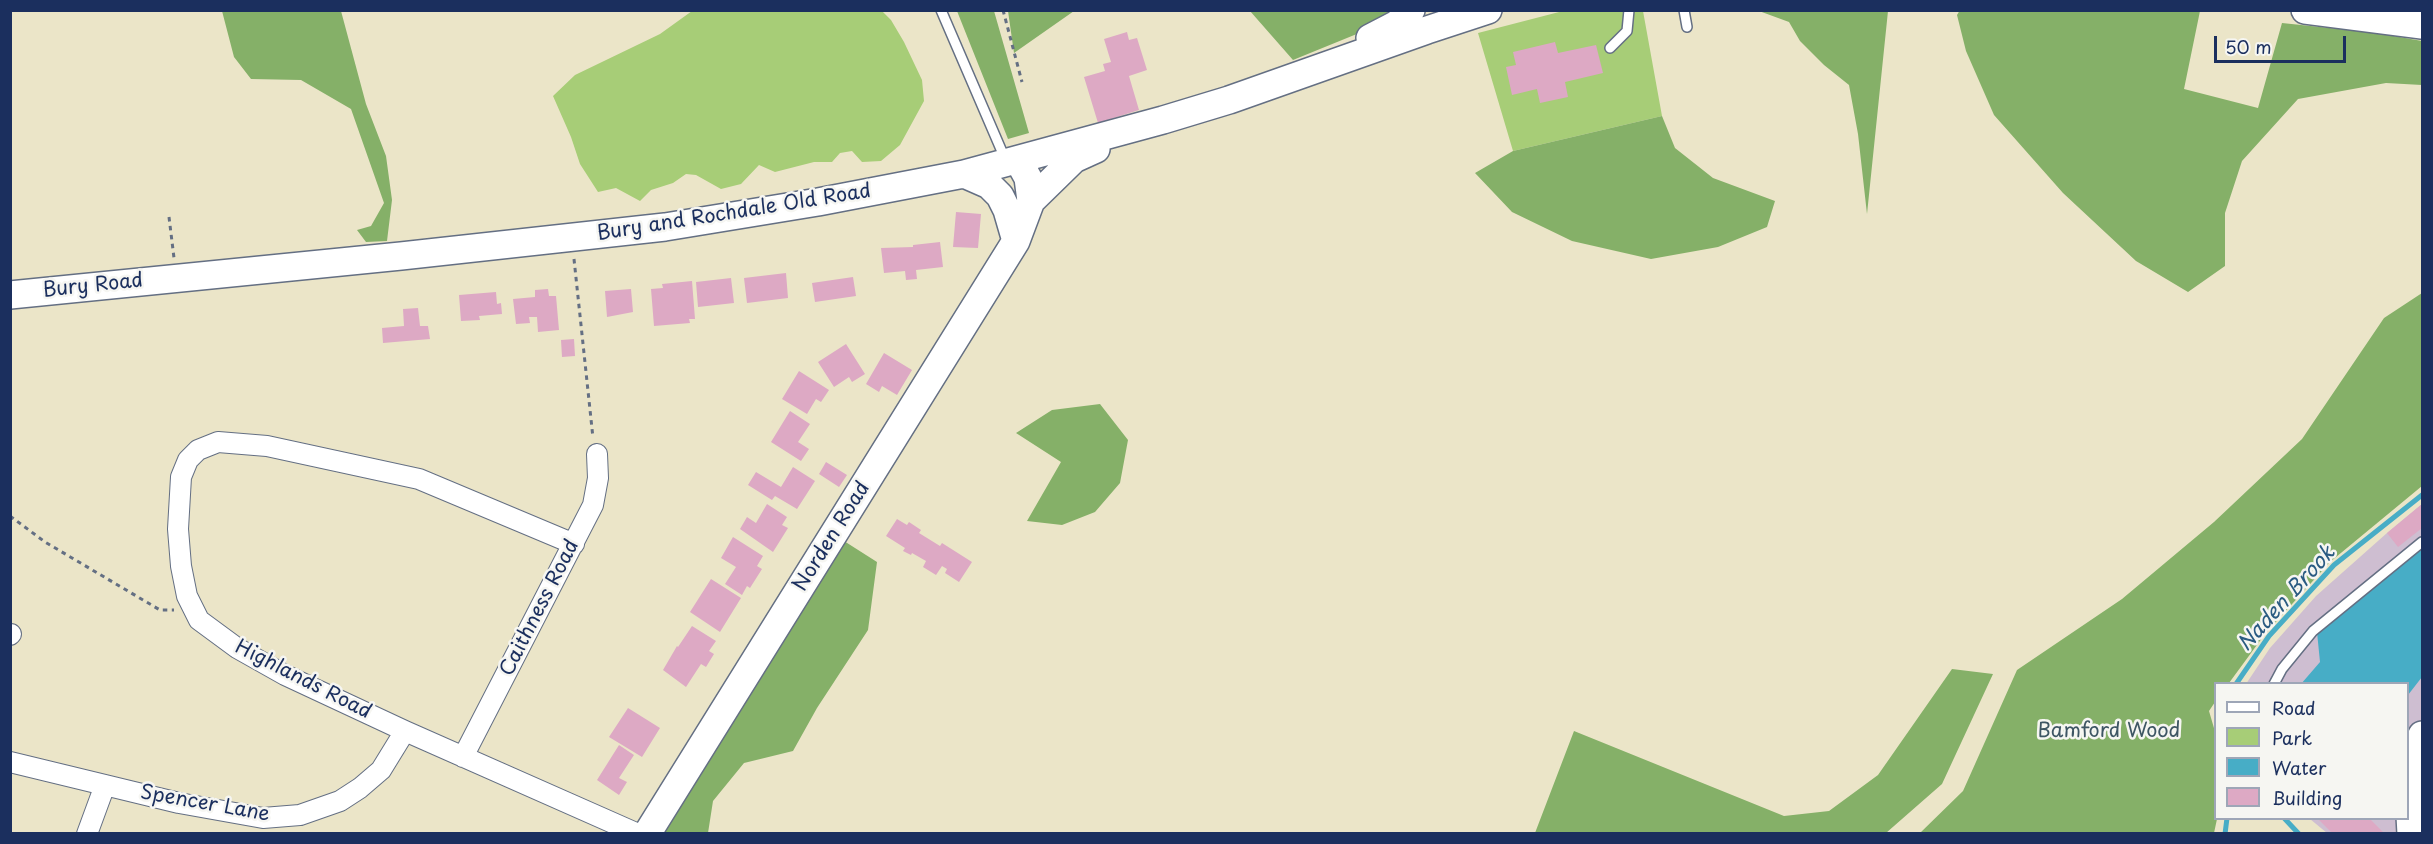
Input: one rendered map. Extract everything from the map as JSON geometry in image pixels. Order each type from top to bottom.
[{"type":"main road","name":"Bury and Rochdale Old Road","points":[[1278,82],[1298,66],[1381,33],[1397,24],[1411,10]]},
{"type":"main road","points":[[2306,10],[2422,25]]},
{"type":"main road","name":"Bury and Rochdale Old Road","points":[[176,278],[571,238],[739,216],[964,174],[1163,120],[1278,82],[1465,14]]},
{"type":"main road","points":[[1031,201],[1074,159],[1163,120]]},
{"type":"main road","points":[[1012,162],[1028,178],[1031,201]]},
{"type":"main road","points":[[1012,162],[1016,241]]},
{"type":"main road","points":[[964,174],[989,185],[1000,196],[1007,210],[1016,241]]},
{"type":"main road","name":"Norden Road","points":[[647,834],[1016,241],[1031,201]]},
{"type":"main road","name":"Bury Road","points":[[10,295],[176,278]]},
{"type":"main road","points":[[2409,791],[2422,735]]},
{"type":"main road","points":[[2409,816],[2410,834]]},
{"type":"street","name":"Highlands Road","points":[[574,544],[419,479],[267,446],[218,442],[198,450],[188,460],[181,477],[178,529],[181,567],[187,597],[199,620],[237,648],[285,675],[638,834]]},
{"type":"street","name":"Caithness Road","points":[[464,757],[593,505],[598,478],[597,454]]},
{"type":"street","name":"Spencer Lane","points":[[10,762],[179,803],[263,818],[300,815],[340,801],[381,770],[405,731]]},
{"type":"street","points":[[87,834],[105,785]]},
{"type":"lane","points":[[941,10],[1012,162]]},
{"type":"lane","points":[[1610,48],[1627,31],[1629,10]]},
{"type":"lane","points":[[1684,10],[1687,27]]},
{"type":"lane","points":[[2275,682],[2282,669],[2313,631],[2422,542]]},
{"type":"path","points":[[1003,10],[1022,82]]},
{"type":"path","points":[[169,218],[176,278]]},
{"type":"path","points":[[571,238],[593,437],[597,454]]},
{"type":"path","points":[[10,516],[45,542],[160,610],[194,610]]},
{"type":"shaded area","points":[[2422,504],[2422,719],[2413,736],[2409,751],[2409,682],[2247,682],[2270,648],[2316,596]]},
{"type":"shaded area","points":[[2311,820],[2397,820],[2396,833],[2327,833]]},
{"type":"green space","points":[[881,10],[891,20],[904,42],[922,80],[924,101],[900,145],[881,161],[862,162],[852,151],[840,153],[832,162],[814,162],[775,172],[759,165],[741,184],[721,189],[696,175],[686,174],[673,183],[651,190],[640,201],[616,188],[598,192],[580,164],[553,96],[575,75],[660,34],[692,11]]},
{"type":"green space","points":[[1008,10],[1074,11],[1014,53]]},
{"type":"green space","points":[[1960,10],[2200,11],[2184,89],[2258,108],[2282,23],[2377,33],[2422,41],[2422,85],[2386,83],[2298,99],[2242,161],[2225,213],[2225,266],[2188,292],[2136,261],[2063,193],[1994,115],[1966,51],[1957,15]]},
{"type":"green space","points":[[222,11],[341,11],[366,104],[386,156],[392,200],[387,241],[366,242],[357,230],[371,226],[384,203],[351,109],[301,80],[251,79],[234,57]]},
{"type":"green space","points":[[957,11],[994,11],[1029,133],[1008,139]]},
{"type":"green space","points":[[1250,11],[1400,11],[1396,18],[1293,60]]},
{"type":"green space","points":[[1563,11],[1643,11],[1662,116],[1513,151],[1478,33]]},
{"type":"green space","points":[[1759,11],[1888,11],[1867,214],[1858,134],[1849,85],[1824,65],[1800,41],[1789,22]]},
{"type":"green space","points":[[1662,116],[1675,148],[1713,178],[1775,201],[1767,227],[1718,247],[1651,259],[1572,241],[1512,212],[1475,173],[1513,151]]},
{"type":"green space","name":"Bamford Wood","points":[[2422,293],[2422,486],[2330,562],[2265,634],[2230,682],[2214,682],[2214,704],[2209,711],[2214,728],[2214,820],[2217,820],[2214,833],[1920,833],[1963,791],[2017,670],[2122,599],[2214,522],[2302,439],[2384,318]]},
{"type":"green space","points":[[1100,404],[1128,440],[1120,483],[1095,512],[1062,525],[1027,521],[1061,462],[1016,433],[1052,410]]},
{"type":"green space","points":[[844,541],[877,562],[868,630],[817,708],[793,751],[744,763],[713,801],[708,833],[664,834]]},
{"type":"green space","points":[[1952,669],[1993,674],[1942,784],[1886,833],[1535,833],[1574,731],[1784,816],[1829,811],[1878,775]]},
{"type":"water","points":[[2422,549],[2422,677],[2409,694],[2409,682],[2303,682],[2320,662],[2317,632]]},
{"type":"building","points":[[1127,32],[1129,40],[1137,38],[1147,70],[1129,76],[1139,110],[1098,123],[1084,77],[1105,71],[1103,64],[1111,62],[1104,39]]},
{"type":"building","points":[[1555,42],[1558,53],[1596,45],[1603,73],[1565,82],[1568,97],[1540,103],[1537,89],[1512,95],[1506,67],[1516,65],[1513,52]]},
{"type":"building","points":[[956,212],[981,214],[978,248],[953,247]]},
{"type":"building","points":[[940,242],[943,267],[916,270],[917,279],[906,280],[905,271],[884,273],[881,248],[913,247],[913,245]]},
{"type":"building","points":[[786,273],[788,298],[747,303],[744,278]]},
{"type":"building","points":[[853,277],[856,296],[815,302],[812,283]]},
{"type":"building","points":[[731,278],[734,303],[698,307],[696,282]]},
{"type":"building","points":[[692,281],[695,319],[689,319],[690,323],[654,326],[651,289],[663,288],[662,284]]},
{"type":"building","points":[[548,289],[549,296],[556,296],[559,330],[538,332],[537,317],[529,317],[530,323],[516,324],[513,299],[535,297],[535,290]]},
{"type":"building","points":[[631,289],[633,312],[607,317],[605,291]]},
{"type":"building","points":[[496,292],[497,304],[501,303],[502,314],[479,316],[480,320],[461,321],[459,295]]},
{"type":"building","points":[[418,308],[420,326],[428,326],[430,339],[383,343],[382,328],[404,326],[403,309]]},
{"type":"building","points":[[574,339],[575,356],[562,357],[561,340]]},
{"type":"building","points":[[846,344],[865,374],[852,382],[849,377],[834,387],[818,362]]},
{"type":"building","points":[[884,353],[912,370],[897,395],[882,386],[879,392],[866,384]]},
{"type":"building","points":[[799,371],[829,390],[821,402],[816,399],[807,414],[782,399]]},
{"type":"building","points":[[790,411],[810,424],[798,442],[809,449],[801,461],[771,442]]},
{"type":"building","points":[[826,462],[847,475],[839,487],[819,474]]},
{"type":"building","points":[[793,467],[815,481],[797,509],[775,496],[772,500],[748,485],[756,472],[781,487]]},
{"type":"building","points":[[767,504],[787,517],[782,525],[788,528],[773,552],[740,529],[747,517],[756,523]]},
{"type":"building","points":[[2422,504],[2422,528],[2398,547],[2387,533]]},
{"type":"building","points":[[897,519],[907,525],[909,522],[921,530],[919,533],[940,546],[942,543],[972,562],[959,582],[945,573],[947,569],[942,566],[936,575],[923,567],[926,561],[903,551],[905,548],[886,536]]},
{"type":"building","points":[[733,537],[763,556],[757,566],[762,569],[750,588],[747,586],[742,595],[725,584],[736,567],[721,558]]},
{"type":"building","points":[[711,579],[741,598],[720,632],[690,612]]},
{"type":"building","points":[[692,626],[716,641],[709,651],[714,654],[706,667],[701,664],[686,687],[663,670]]},
{"type":"building","points":[[628,708],[660,728],[642,757],[609,737]]},
{"type":"building","points":[[619,745],[634,755],[619,778],[627,782],[619,795],[597,780]]},
{"type":"building","points":[[2319,820],[2371,820],[2385,834],[2333,834]]},
{"type":"waterway","name":"Naden Brook","points":[[2237,682],[2269,636],[2334,565],[2422,495]]},
{"type":"waterway","name":"Naden Brook","points":[[2225,834],[2227,820]]},
{"type":"waterway","points":[[2286,820],[2299,834]]}]
